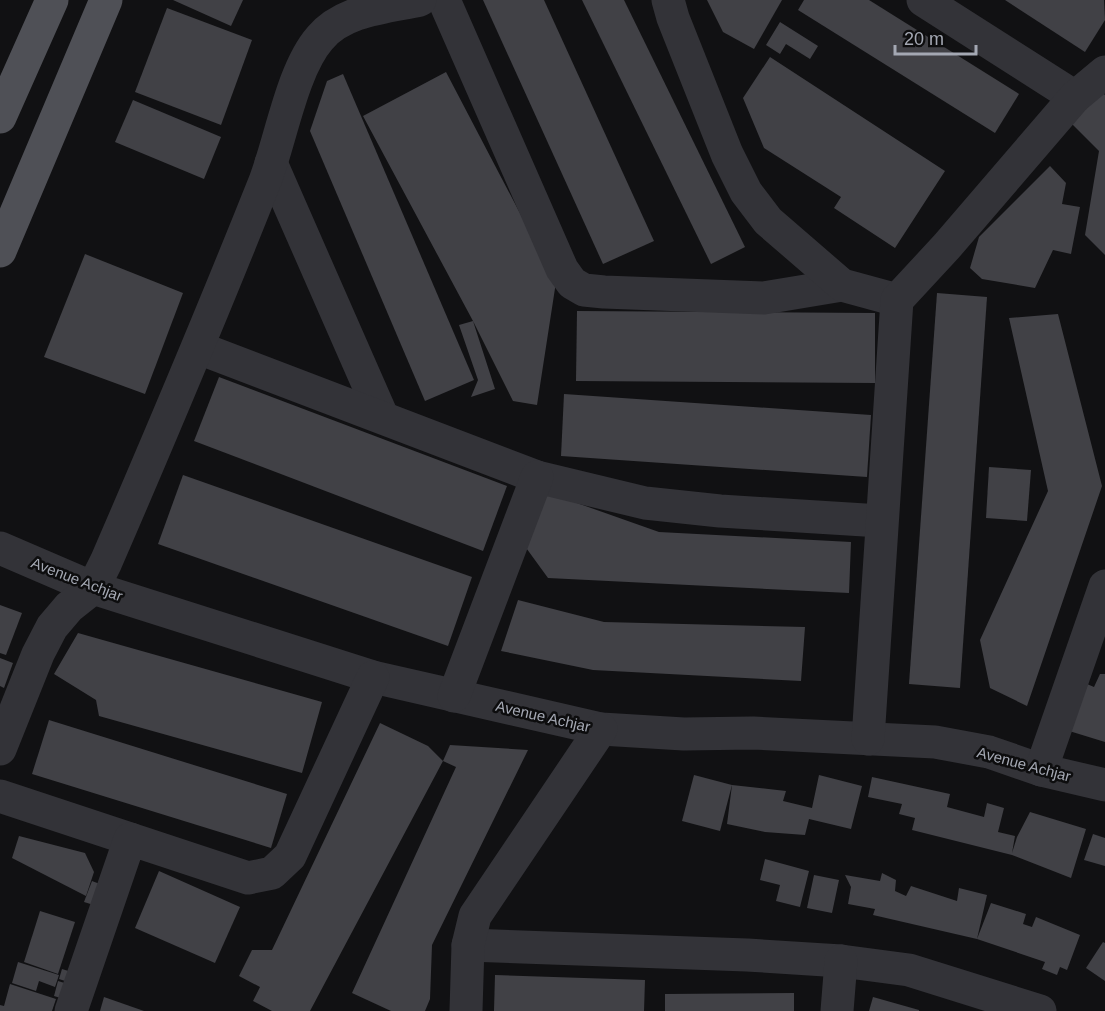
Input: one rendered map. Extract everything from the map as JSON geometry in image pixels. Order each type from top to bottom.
[{"type":"main road","points":[[0,117],[52,0]]},
{"type":"main road","points":[[0,251],[106,0]]},
{"type":"street","points":[[0,749],[38,654],[52,627],[69,607],[93,588],[199,348],[272,163],[305,59],[321,36],[358,13],[420,0]]},
{"type":"street","points":[[444,0],[525,190],[562,269],[572,283],[584,290],[604,292],[764,298],[842,285],[897,300]]},
{"type":"street","points":[[668,0],[727,154],[747,192],[768,221],[842,285]]},
{"type":"street","points":[[923,0],[1075,97]]},
{"type":"street","points":[[868,739],[897,300],[947,246],[1075,97],[1105,72]]},
{"type":"street","points":[[272,163],[382,416]]},
{"type":"street","points":[[199,348],[537,477],[645,503],[720,511],[881,521]]},
{"type":"street","points":[[454,696],[537,477]]},
{"type":"street","name":"Avenue Achjar","points":[[0,548],[93,588],[373,677],[602,729],[946,744],[989,752],[1041,770],[1105,785]]},
{"type":"street","points":[[1041,770],[1105,586]]},
{"type":"street","points":[[0,796],[248,878],[272,873],[290,856],[373,677]]},
{"type":"street","points":[[466,1011],[468,945],[475,915],[602,729]]},
{"type":"street","points":[[71,1011],[130,839]]},
{"type":"street","points":[[468,945],[747,955],[841,961],[909,970],[1040,1011]]},
{"type":"street","points":[[837,1011],[841,961]]},
{"type":"building","points":[[173,0],[243,0],[231,26]]},
{"type":"building","points":[[483,0],[544,0],[654,241],[603,264]]},
{"type":"building","points":[[582,0],[624,0],[745,247],[711,264]]},
{"type":"building","points":[[707,0],[782,0],[754,49],[723,32]]},
{"type":"building","points":[[804,0],[869,0],[1019,94],[995,133],[798,10]]},
{"type":"building","points":[[1005,0],[1104,0],[1105,20],[1085,52]]},
{"type":"building","points":[[167,8],[252,40],[221,125],[135,92]]},
{"type":"building","points":[[780,22],[818,46],[810,59],[786,44],[780,54],[766,45]]},
{"type":"building","points":[[770,57],[945,171],[895,248],[834,208],[841,197],[764,148],[743,98]]},
{"type":"building","points":[[446,72],[556,282],[537,405],[513,401],[473,321],[363,116]]},
{"type":"building","points":[[343,74],[474,380],[425,401],[310,131],[327,81]]},
{"type":"building","points":[[1101,91],[1105,95],[1105,255],[1085,235],[1099,151],[1071,123]]},
{"type":"building","points":[[133,100],[221,137],[204,179],[115,142]]},
{"type":"building","points":[[1050,166],[1066,183],[1062,204],[1080,207],[1071,254],[1053,250],[1035,288],[982,279],[970,268],[979,237]]},
{"type":"building","points":[[85,254],[183,293],[145,394],[44,357]]},
{"type":"building","points":[[937,293],[987,297],[960,688],[909,684]]},
{"type":"building","points":[[577,311],[875,313],[875,383],[576,381]]},
{"type":"building","points":[[1058,314],[1102,486],[1027,706],[990,688],[980,640],[1048,491],[1009,318]]},
{"type":"building","points":[[473,321],[495,389],[471,397],[478,380],[459,325]]},
{"type":"building","points":[[219,377],[507,486],[483,551],[194,441]]},
{"type":"building","points":[[564,394],[871,415],[867,477],[561,456]]},
{"type":"building","points":[[989,467],[1031,470],[1027,521],[986,518]]},
{"type":"building","points":[[183,475],[472,577],[448,646],[158,544]]},
{"type":"building","points":[[543,491],[659,532],[851,542],[849,593],[548,578],[524,545]]},
{"type":"building","points":[[518,600],[604,622],[805,627],[801,681],[593,670],[501,651]]},
{"type":"building","points":[[0,605],[22,613],[6,655],[0,653]]},
{"type":"building","points":[[78,633],[322,702],[302,773],[99,716],[96,700],[54,674]]},
{"type":"building","points":[[0,658],[13,663],[4,688],[0,686]]},
{"type":"building","points":[[1100,674],[1105,674],[1105,742],[1066,730],[1087,684],[1094,687]]},
{"type":"building","points":[[49,720],[287,794],[271,848],[32,774]]},
{"type":"building","points":[[380,723],[428,746],[443,761],[310,1011],[272,1011],[253,1001],[260,987],[239,976],[252,950],[272,950]]},
{"type":"building","points":[[450,745],[528,750],[432,945],[430,999],[425,1011],[391,1011],[352,993],[456,767],[443,761]]},
{"type":"building","points":[[694,775],[732,785],[720,831],[682,821]]},
{"type":"building","points":[[819,775],[862,786],[851,829],[809,819],[805,835],[765,832],[727,824],[732,785],[786,791],[783,801],[812,808]]},
{"type":"building","points":[[872,777],[950,794],[947,807],[984,817],[987,803],[1004,808],[998,832],[1015,836],[1012,853],[1017,837],[1030,812],[1086,829],[1071,878],[1012,855],[912,830],[915,818],[899,814],[902,804],[868,797]]},
{"type":"building","points":[[1093,834],[1105,838],[1105,866],[1084,860]]},
{"type":"building","points":[[19,836],[85,853],[94,872],[86,896],[12,858]]},
{"type":"building","points":[[765,859],[809,871],[800,907],[776,901],[780,885],[760,880]]},
{"type":"building","points":[[159,871],[240,907],[215,963],[135,928]]},
{"type":"building","points":[[882,873],[896,880],[895,891],[906,896],[911,886],[957,901],[959,888],[987,895],[977,939],[873,915],[875,909],[848,904],[851,887],[845,875],[880,881]]},
{"type":"building","points":[[814,875],[839,880],[832,913],[807,908]]},
{"type":"building","points":[[92,881],[105,886],[97,906],[84,902]]},
{"type":"building","points":[[991,903],[1026,914],[1023,924],[1032,927],[1036,917],[1080,935],[1067,970],[1060,967],[1057,975],[1042,969],[1045,962],[977,939]]},
{"type":"building","points":[[40,911],[75,922],[58,974],[24,962]]},
{"type":"building","points":[[1103,942],[1105,943],[1105,981],[1086,968]]},
{"type":"building","points":[[18,962],[59,975],[55,987],[39,981],[36,991],[12,983]]},
{"type":"building","points":[[62,969],[78,974],[74,984],[59,979]]},
{"type":"building","points":[[495,975],[645,980],[644,1011],[494,1011]]},
{"type":"building","points":[[58,981],[71,985],[67,1000],[54,996]]},
{"type":"building","points":[[10,984],[56,999],[52,1011],[0,1011],[0,1005],[4,1006]]},
{"type":"building","points":[[794,993],[794,1011],[665,1011],[665,994]]},
{"type":"building","points":[[104,997],[144,1011],[100,1011]]},
{"type":"building","points":[[873,997],[919,1010],[919,1011],[869,1011]]}]
